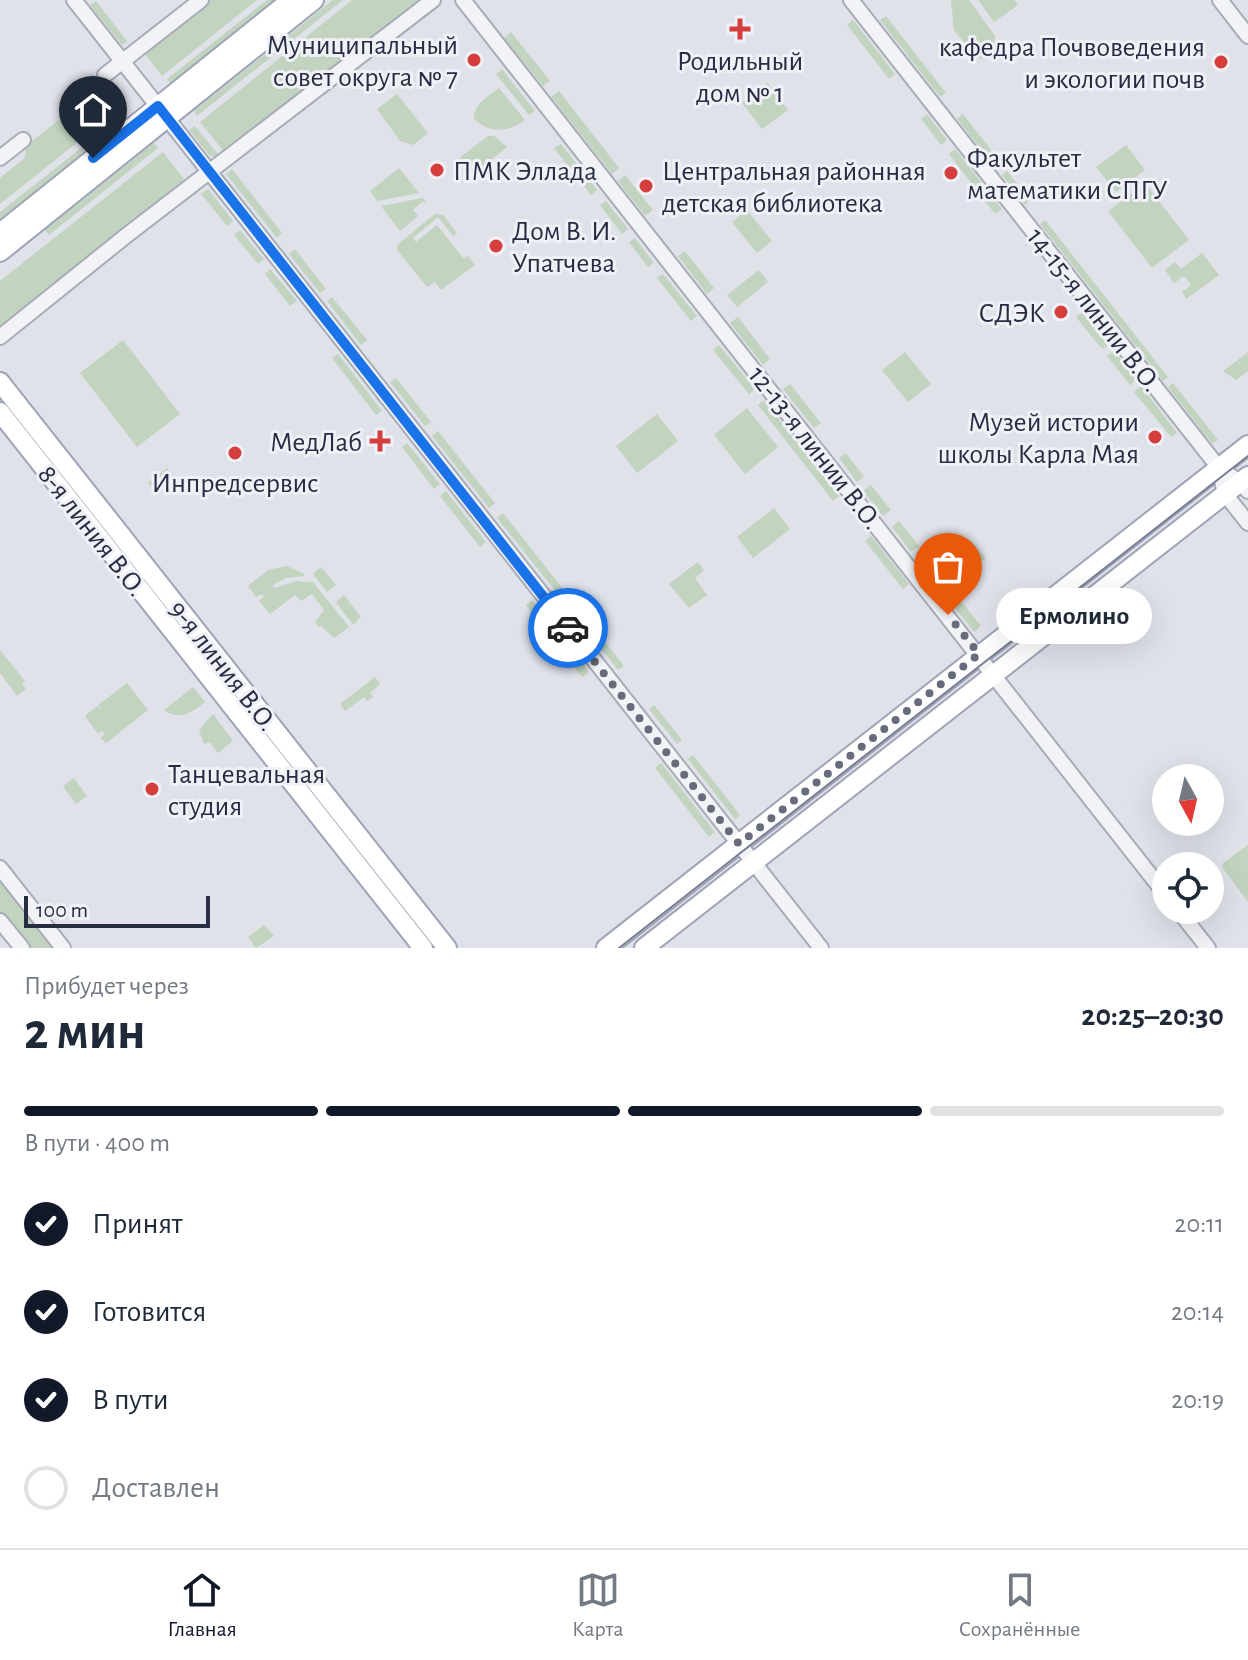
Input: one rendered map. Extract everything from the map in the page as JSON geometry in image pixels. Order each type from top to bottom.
[{"type":"main road","points":[[0,252],[291,0]]},
{"type":"main road","points":[[0,233],[314,0]]},
{"type":"main road","name":"9-я линия В.О.","points":[[0,382],[447,948]]},
{"type":"main road","name":"8-я линия В.О.","points":[[0,412],[423,948]]},
{"type":"main road","points":[[606,948],[1248,445]]},
{"type":"main road","points":[[644,948],[1225,494],[1245,483]]},
{"type":"street","points":[[74,0],[821,948]]},
{"type":"street","points":[[105,75],[201,0]]},
{"type":"street","points":[[0,337],[433,0]]},
{"type":"street","name":"12-13-я линии В.О.","points":[[463,0],[1152,877]]},
{"type":"street","name":"14-15-я линии В.О.","points":[[851,0],[1219,468]]},
{"type":"street","points":[[1220,0],[1248,36]]},
{"type":"street","points":[[0,158],[23,140]]},
{"type":"street","points":[[1219,468],[1245,483]]},
{"type":"street","points":[[1219,468],[1225,494],[1248,523]]},
{"type":"street","points":[[0,868],[63,948]]},
{"type":"street","points":[[0,921],[22,948]]},
{"type":"street","points":[[1189,924],[1208,948]]},
{"type":"green space","points":[[210,0],[257,0],[162,76],[144,53]]},
{"type":"green space","points":[[267,0],[276,0],[171,84],[167,79]]},
{"type":"green space","points":[[333,0],[343,0],[197,116],[194,111]]},
{"type":"green space","points":[[352,0],[423,0],[225,153],[200,122]]},
{"type":"green space","points":[[951,0],[969,0],[995,36],[995,48],[982,59],[976,58],[954,30]]},
{"type":"green space","points":[[978,0],[1014,0],[1018,5],[994,22]]},
{"type":"green space","points":[[96,1],[127,41],[122,45],[90,5]]},
{"type":"green space","points":[[886,16],[946,93],[940,97],[880,20]]},
{"type":"green space","points":[[853,20],[895,74],[889,79],[847,25]]},
{"type":"green space","points":[[511,32],[550,81],[543,86],[504,38]]},
{"type":"green space","points":[[502,69],[535,111],[529,115],[496,74]]},
{"type":"green space","points":[[105,83],[123,106],[0,204],[0,178],[25,158],[26,146]]},
{"type":"green space","points":[[768,83],[788,110],[762,129],[742,103]]},
{"type":"green space","points":[[499,88],[525,120],[499,130],[480,124],[474,119],[474,114],[486,97]]},
{"type":"green space","points":[[559,91],[619,168],[612,174],[551,97]]},
{"type":"green space","points":[[397,94],[428,133],[413,145],[400,141],[377,109]]},
{"type":"green space","points":[[927,114],[947,140],[941,145],[921,119]]},
{"type":"green space","points":[[963,114],[1001,163],[995,167],[957,119]]},
{"type":"green space","points":[[123,115],[127,119],[0,220],[0,212]]},
{"type":"green space","points":[[195,126],[220,157],[210,156],[189,130]]},
{"type":"green space","points":[[488,136],[494,136],[507,147],[473,175],[459,158]]},
{"type":"green space","points":[[154,143],[158,148],[49,235],[45,230]]},
{"type":"green space","points":[[561,144],[597,190],[591,195],[554,148]]},
{"type":"green space","points":[[1126,145],[1145,170],[1116,192],[1096,167]]},
{"type":"green space","points":[[955,149],[1002,209],[995,214],[949,154]]},
{"type":"green space","points":[[163,152],[187,183],[0,328],[0,281]]},
{"type":"green space","points":[[399,168],[419,193],[377,201],[370,191]]},
{"type":"green space","points":[[232,169],[282,233],[277,238],[226,174]]},
{"type":"green space","points":[[1007,171],[1030,200],[1025,205],[1002,175]]},
{"type":"green space","points":[[625,175],[653,210],[645,216],[618,181]]},
{"type":"green space","points":[[1145,183],[1189,240],[1152,268],[1108,211]]},
{"type":"green space","points":[[208,189],[233,221],[227,226],[201,194]]},
{"type":"green space","points":[[423,198],[427,203],[422,202],[413,210],[418,216],[400,231],[381,206]]},
{"type":"green space","points":[[606,201],[628,229],[622,234],[600,205]]},
{"type":"green space","points":[[747,210],[772,241],[757,253],[732,222]]},
{"type":"green space","points":[[435,214],[443,215],[457,233],[453,236],[438,217],[413,238],[416,242],[437,225],[464,259],[468,256],[475,265],[441,290],[435,282],[427,287],[397,250],[398,244]]},
{"type":"green space","points":[[1045,220],[1168,377],[1163,381],[1040,224]]},
{"type":"green space","points":[[240,230],[264,259],[258,264],[234,235]]},
{"type":"green space","points":[[635,238],[654,263],[648,267],[629,242]]},
{"type":"green space","points":[[295,249],[326,289],[320,293],[289,254]]},
{"type":"green space","points":[[685,251],[714,288],[707,294],[678,256]]},
{"type":"green space","points":[[1202,253],[1219,275],[1186,299],[1182,292],[1191,285],[1184,276],[1174,283],[1165,270],[1175,262],[1181,269]]},
{"type":"green space","points":[[270,269],[297,301],[290,306],[265,274]]},
{"type":"green space","points":[[759,270],[768,282],[737,307],[727,295]]},
{"type":"green space","points":[[663,274],[697,316],[691,321],[657,278]]},
{"type":"green space","points":[[332,297],[367,340],[361,345],[327,301]]},
{"type":"green space","points":[[1082,312],[1108,345],[1102,349],[1076,317]]},
{"type":"green space","points":[[738,317],[770,359],[763,365],[730,323]]},
{"type":"green space","points":[[123,340],[180,414],[137,447],[80,373]]},
{"type":"green space","points":[[719,345],[755,389],[749,394],[713,350]]},
{"type":"green space","points":[[1114,351],[1136,380],[1130,385],[1107,356]]},
{"type":"green space","points":[[905,352],[931,384],[908,402],[882,370]]},
{"type":"green space","points":[[1248,352],[1248,371],[1236,380],[1223,371]]},
{"type":"green space","points":[[338,354],[382,411],[376,415],[332,358]]},
{"type":"green space","points":[[396,378],[431,422],[425,426],[390,382]]},
{"type":"green space","points":[[1173,383],[1218,440],[1212,444],[1168,387]]},
{"type":"green space","points":[[790,384],[821,423],[814,428],[783,389]]},
{"type":"green space","points":[[1141,386],[1177,433],[1171,437],[1134,392]]},
{"type":"green space","points":[[764,400],[839,496],[833,501],[758,405]]},
{"type":"green space","points":[[747,408],[778,447],[745,474],[714,435]]},
{"type":"green space","points":[[657,414],[678,441],[637,473],[616,446]]},
{"type":"green space","points":[[438,431],[495,503],[489,508],[432,436]]},
{"type":"green space","points":[[407,443],[440,484],[434,489],[402,447]]},
{"type":"green space","points":[[846,453],[864,477],[857,482],[839,458]]},
{"type":"green space","points":[[167,468],[174,480],[155,490],[148,482]]},
{"type":"green space","points":[[871,485],[891,510],[883,516],[863,491]]},
{"type":"green space","points":[[446,491],[486,542],[480,547],[440,496]]},
{"type":"green space","points":[[774,508],[790,529],[753,558],[737,537]]},
{"type":"green space","points":[[503,513],[571,599],[565,603],[497,518]]},
{"type":"green space","points":[[899,521],[919,546],[911,552],[892,527]]},
{"type":"green space","points":[[871,536],[909,584],[903,589],[865,541]]},
{"type":"green space","points":[[971,541],[986,558],[956,583],[941,565]]},
{"type":"green space","points":[[698,562],[704,570],[695,578],[707,595],[689,608],[669,584]]},
{"type":"green space","points":[[287,566],[304,576],[286,578],[273,585],[275,588],[296,581],[313,582],[349,627],[334,638],[319,627],[315,622],[324,610],[312,594],[301,601],[295,595],[270,614],[259,601],[264,597],[262,594],[256,597],[248,586],[268,570]]},
{"type":"green space","points":[[934,566],[951,587],[943,593],[927,572]]},
{"type":"green space","points":[[321,567],[336,585],[327,592],[313,574]]},
{"type":"green space","points":[[954,592],[981,626],[974,632],[947,598]]},
{"type":"green space","points":[[344,595],[361,617],[353,625],[336,602]]},
{"type":"green space","points":[[532,600],[589,672],[582,677],[526,605]]},
{"type":"green space","points":[[583,614],[624,666],[618,670],[577,618]]},
{"type":"green space","points":[[0,650],[25,681],[22,684],[26,689],[17,696],[0,673]]},
{"type":"green space","points":[[375,677],[380,684],[370,693],[373,697],[367,701],[364,697],[345,711],[340,704]]},
{"type":"green space","points":[[127,683],[148,710],[106,743],[100,738],[105,734],[102,731],[98,734],[85,716],[97,706],[101,710],[98,705]]},
{"type":"green space","points":[[193,687],[205,702],[180,715],[164,710]]},
{"type":"green space","points":[[654,705],[682,740],[677,744],[649,709]]},
{"type":"green space","points":[[213,714],[233,741],[218,753],[210,742],[204,744],[199,730]]},
{"type":"green space","points":[[693,755],[740,815],[735,819],[688,759]]},
{"type":"green space","points":[[661,763],[715,832],[709,837],[655,768]]},
{"type":"green space","points":[[74,778],[87,796],[76,804],[63,786]]},
{"type":"green space","points":[[1248,845],[1248,902],[1224,870],[1224,862]]},
{"type":"green space","points":[[0,877],[56,948],[29,948],[0,911]]},
{"type":"green space","points":[[264,925],[274,936],[256,948],[248,937]]},
{"type":"tram line","points":[[619,948],[1248,456]]},
{"type":"way so far","points":[[568,628],[739,844],[979,654],[948,615]]},
{"type":"place","name":"Родильный дом № 1","points":[[740,29]]},
{"type":"place","name":"Муниципальный совет округа № 7","points":[[474,60]]},
{"type":"place","name":"кафедра Почвоведения и экологии почв","points":[[1221,62]]},
{"type":"place","name":"ПМК Эллада","points":[[437,170]]},
{"type":"place","name":"Факультет математики СПГУ","points":[[951,173]]},
{"type":"place","name":"Центральная районная детская библиотека","points":[[646,186]]},
{"type":"place","name":"Дом В. И. Упатчева","points":[[496,246]]},
{"type":"place","name":"СДЭК","points":[[1061,312]]},
{"type":"place","name":"Музей истории школы Карла Мая","points":[[1155,437]]},
{"type":"place","name":"МедЛаб","points":[[380,441]]},
{"type":"place","name":"Инпредсервис","points":[[235,453]]},
{"type":"place","name":"Ермолино","points":[[948,615]]},
{"type":"place","name":"Танцевальная студия","points":[[152,789]]},
{"type":"route","points":[[93,158],[158,106],[568,628]]}]
